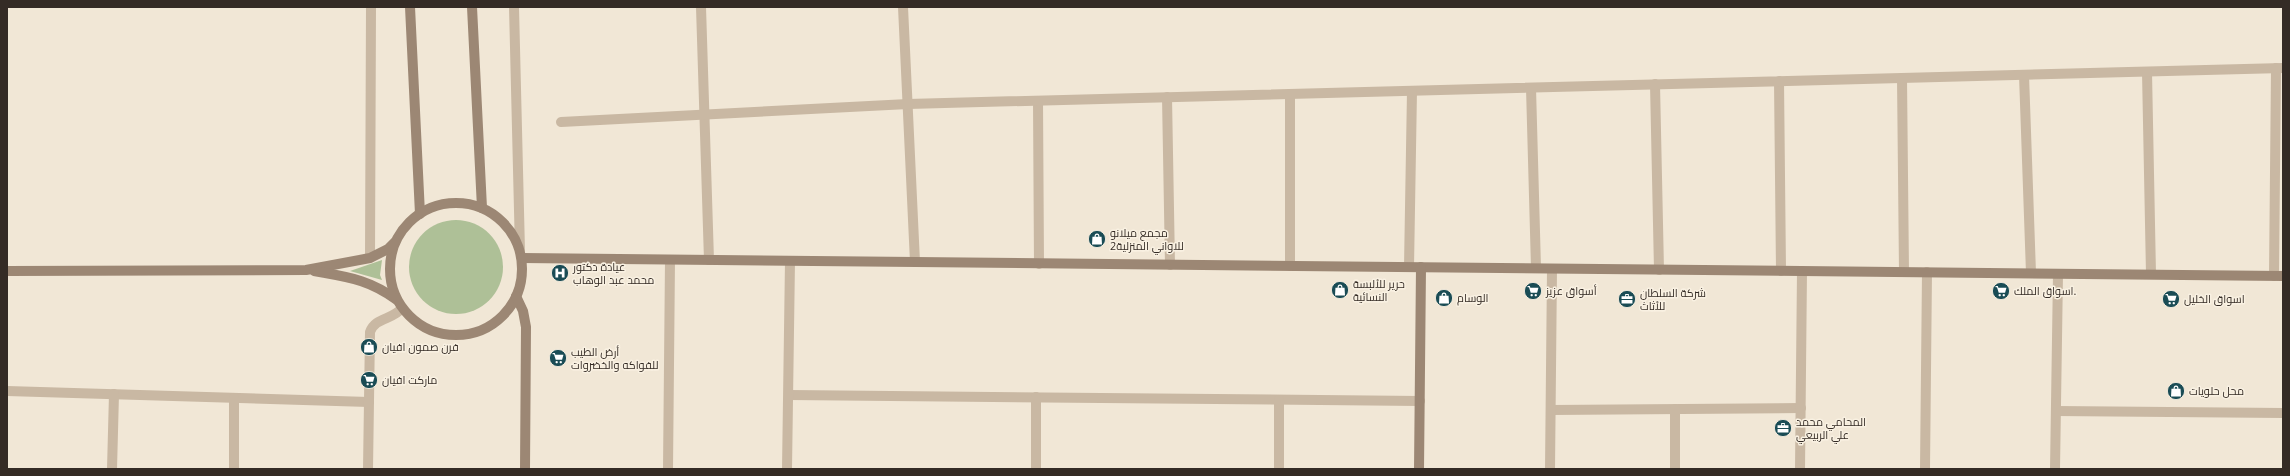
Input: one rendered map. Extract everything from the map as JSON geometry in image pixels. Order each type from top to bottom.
[{"type":"street","points":[[370,258],[371,7]]},
{"type":"street","points":[[410,7],[420,214]]},
{"type":"street","points":[[472,7],[482,208]]},
{"type":"street","points":[[7,271],[306,270],[357,278],[384,290],[417,322],[435,332],[463,335],[476,332],[500,319],[516,296],[522,271],[514,7]]},
{"type":"street","points":[[701,7],[709,260]]},
{"type":"street","points":[[903,7],[915,262]]},
{"type":"street","points":[[521,255],[670,260],[2278,276],[2279,68],[908,104],[561,122]]},
{"type":"street","points":[[2147,72],[2151,274]]},
{"type":"street","points":[[2024,75],[2031,273]]},
{"type":"street","points":[[1902,78],[1904,272]]},
{"type":"street","points":[[1779,81],[1781,271]]},
{"type":"street","points":[[1655,84],[1659,270]]},
{"type":"street","points":[[1530,88],[1536,268]]},
{"type":"street","points":[[1409,267],[1412,91]]},
{"type":"street","points":[[1290,94],[1290,266]]},
{"type":"street","points":[[1167,97],[1170,265]]},
{"type":"street","points":[[1038,101],[1039,264]]},
{"type":"street","points":[[306,270],[370,258],[388,248],[397,240],[407,226],[420,214],[439,205],[461,203],[482,208],[504,223],[512,233],[521,255]]},
{"type":"street","points":[[397,240],[390,264],[393,290],[400,305]]},
{"type":"street","points":[[668,469],[670,260]]},
{"type":"street","points":[[788,469],[790,261]]},
{"type":"street","points":[[1419,469],[1421,268]]},
{"type":"street","points":[[1550,469],[1552,269]]},
{"type":"street","points":[[1800,469],[1802,271]]},
{"type":"street","points":[[1925,469],[1927,272]]},
{"type":"street","points":[[2055,469],[2058,274]]},
{"type":"street","points":[[516,296],[524,311],[526,328],[525,469]]},
{"type":"street","points":[[368,469],[370,332],[376,322],[394,315],[400,305]]},
{"type":"street","points":[[7,391],[369,402]]},
{"type":"street","points":[[112,469],[114,394]]},
{"type":"street","points":[[789,395],[1420,401]]},
{"type":"street","points":[[1036,397],[1036,469]]},
{"type":"street","points":[[234,398],[234,469]]},
{"type":"street","points":[[1279,400],[1279,469]]},
{"type":"street","points":[[1551,410],[1801,408]]},
{"type":"street","points":[[1675,409],[1675,469]]},
{"type":"street","points":[[2056,410],[2283,413]]},
{"type":"green space","points":[[456,220],[474,223],[489,234],[500,249],[503,267],[500,285],[489,300],[474,311],[456,314],[438,311],[423,300],[412,285],[409,267],[412,249],[423,234],[438,223]]},
{"type":"green space","points":[[382,260],[380,275],[382,280],[350,271]]},
{"type":"place","name":"مجمع ميلانو للاواني المنزلية2","points":[[1097,239]]},
{"type":"place","name":"عيادة دكتور محمد عبد الوهاب","points":[[560,273]]},
{"type":"place","name":"حرير للألبسة النسائية","points":[[1340,290]]},
{"type":"place","name":"أسواق عزيز","points":[[1533,291]]},
{"type":"place","name":"اسواق الملك.","points":[[2001,291]]},
{"type":"place","name":"الوسام","points":[[1444,298]]},
{"type":"place","name":"شركة السلطان للأثاث","points":[[1627,299]]},
{"type":"place","name":"اسواق الخليل","points":[[2171,299]]},
{"type":"place","name":"فرن صمون افيان","points":[[369,347]]},
{"type":"place","name":"أرض الطيب للفواكه والخضروات","points":[[558,358]]},
{"type":"place","name":"ماركت افيان","points":[[369,380]]},
{"type":"place","name":"محل حلويات","points":[[2176,391]]},
{"type":"place","name":"المحامي محمد علي الربيعي","points":[[1783,428]]}]
